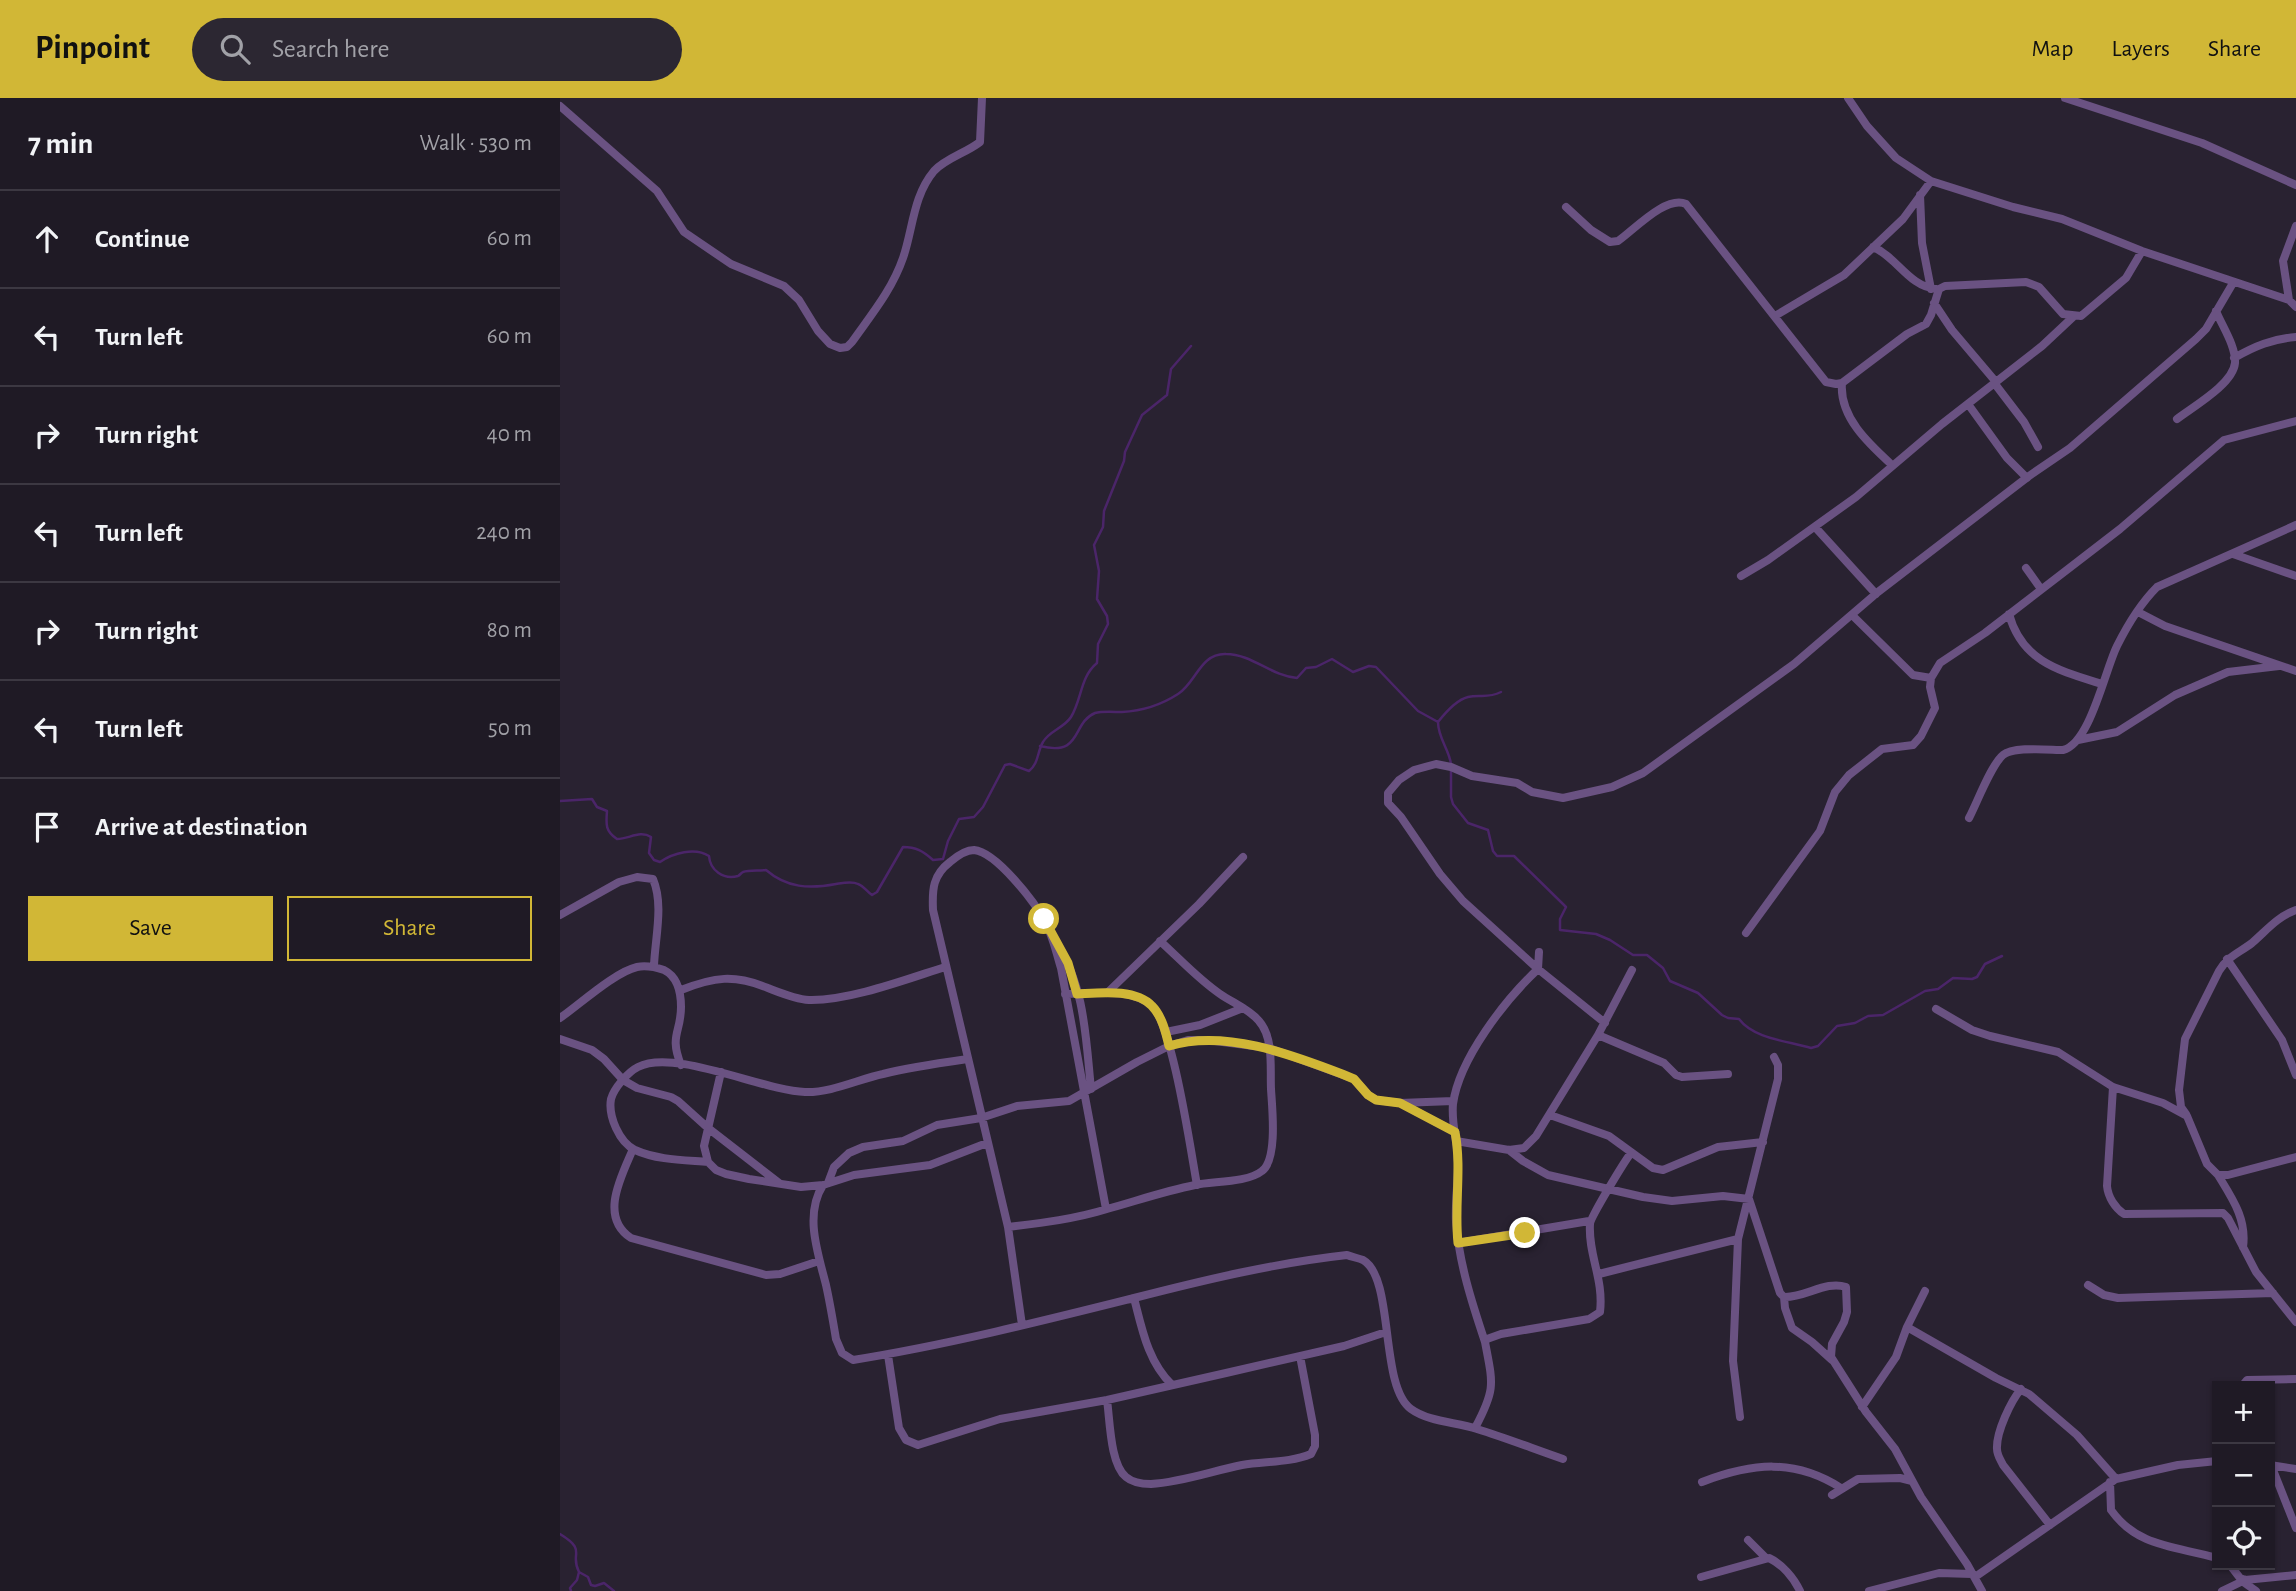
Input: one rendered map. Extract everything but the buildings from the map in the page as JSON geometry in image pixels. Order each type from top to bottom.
[{"type":"street","points":[[560,106],[657,191],[684,232],[731,264],[784,286],[799,300],[818,331],[830,344],[840,348],[847,347],[852,342],[891,286],[903,257],[918,200],[932,173],[941,164],[980,142],[982,98]]},
{"type":"street","points":[[1848,98],[1896,158],[1931,181],[2013,207],[2062,219],[2142,251],[2293,304]]},
{"type":"street","points":[[2065,98],[2202,143],[2296,185]]},
{"type":"street","points":[[1775,316],[1844,275],[1903,219],[1931,181]]},
{"type":"street","points":[[1566,207],[1597,235],[1610,242],[1618,241],[1659,209],[1671,203],[1682,202],[1708,231],[1826,382],[1836,384],[1842,383],[1907,334],[1926,324],[1931,315],[1935,289],[1922,243],[1920,195]]},
{"type":"street","points":[[2293,304],[2283,261],[2296,226]]},
{"type":"street","points":[[1873,247],[1884,252],[1916,282],[1935,289],[1945,286],[2026,282],[2039,287],[2063,314],[2073,317],[2081,316],[2119,286],[2142,251]]},
{"type":"street","points":[[1605,1023],[1538,970],[1476,914],[1440,874],[1417,838],[1388,803],[1388,793],[1393,786],[1414,770],[1436,764],[1472,776],[1517,783],[1532,792],[1563,798],[1612,787],[1643,773],[1794,664],[1876,594],[2105,420],[2196,340],[2233,283]]},
{"type":"street","points":[[1934,303],[1952,330],[1996,383],[2038,447]]},
{"type":"street","points":[[2178,419],[2225,383],[2232,372],[2234,358],[2216,311]]},
{"type":"street","points":[[1741,576],[1768,560],[1856,497],[2042,346],[2073,317]]},
{"type":"street","points":[[2234,358],[2259,344],[2296,337]]},
{"type":"street","points":[[1842,383],[1842,403],[1853,422],[1869,444],[1892,466]]},
{"type":"street","points":[[1968,404],[2007,458],[2027,478]]},
{"type":"street","points":[[1746,933],[1820,831],[1835,792],[1849,775],[1882,749],[1913,745],[1921,736],[1935,708],[1930,687],[1931,678],[1940,663],[2120,528],[2224,440],[2296,421]]},
{"type":"street","points":[[1969,818],[1988,778],[2003,755],[2011,751],[2063,750],[2070,748],[2078,740],[2117,645],[2157,587],[2296,525]]},
{"type":"street","points":[[1815,527],[1876,594]]},
{"type":"street","points":[[2233,554],[2296,576]]},
{"type":"street","points":[[2026,568],[2041,589]]},
{"type":"street","points":[[2138,612],[2165,626],[2296,671]]},
{"type":"street","points":[[2008,614],[2013,631],[2036,658],[2060,671],[2102,684]]},
{"type":"street","points":[[1852,615],[1913,675],[1931,678]]},
{"type":"street","points":[[2078,740],[2117,732],[2175,695],[2228,672],[2279,666]]},
{"type":"street","points":[[1023,1325],[1007,1227],[933,910],[934,881],[943,868],[958,856],[971,850],[984,853],[1022,889],[1044,919],[1068,963],[1077,994],[1085,1038],[1088,1091]]},
{"type":"street","points":[[1107,993],[1242,857]]},
{"type":"street","points":[[560,915],[619,882],[637,877],[653,879],[659,904],[653,966]]},
{"type":"street","points":[[2243,1247],[2245,1235],[2242,1218],[2218,1175],[2207,1164],[2182,1107],[2179,1090],[2181,1057],[2185,1039],[2227,959],[2253,942],[2281,916],[2296,910]]},
{"type":"street","points":[[1053,938],[1088,1091],[1106,1209]]},
{"type":"street","points":[[1007,1227],[1043,1223],[1197,1185],[1248,1177],[1263,1171],[1269,1161],[1272,1142],[1269,1048],[1266,1032],[1259,1021],[1220,995],[1160,941]]},
{"type":"street","points":[[1475,1428],[1487,1406],[1491,1391],[1492,1366],[1474,1309],[1458,1243],[1458,1163],[1453,1101],[1474,1049],[1505,1002],[1538,970],[1539,952]]},
{"type":"street","points":[[2227,959],[2286,1048],[2296,1075]]},
{"type":"street","points":[[560,1018],[609,982],[636,967],[653,966],[671,974],[681,990],[681,1010],[674,1035],[674,1048],[681,1065]]},
{"type":"street","points":[[681,990],[719,978],[745,979],[786,995],[809,1000],[857,992],[945,967]]},
{"type":"street","points":[[1400,1103],[1456,1137],[1509,1150],[1524,1148],[1550,1115],[1605,1023],[1632,970]]},
{"type":"street","points":[[1065,994],[1107,993],[1133,996],[1151,1004],[1166,1032],[1197,1185]]},
{"type":"street","points":[[1166,1032],[1200,1025],[1242,1008]]},
{"type":"street","points":[[1936,1009],[1972,1030],[2059,1052],[2113,1087],[2163,1103],[2187,1116]]},
{"type":"street","points":[[1598,1035],[1664,1063],[1676,1075],[1682,1077],[1728,1074]]},
{"type":"street","points":[[560,1039],[592,1050],[623,1080],[637,1088],[671,1097],[688,1108],[708,1128],[779,1183]]},
{"type":"street","points":[[1453,1101],[1400,1103],[1376,1100],[1354,1079],[1269,1048],[1188,1040],[1169,1046],[1069,1101],[1017,1105],[981,1118],[937,1125],[903,1140],[863,1147],[849,1153],[834,1167],[817,1195],[814,1208],[813,1230],[836,1339],[842,1353],[853,1360],[888,1355],[1233,1273],[1348,1255],[1364,1261],[1376,1275],[1400,1395],[1409,1408],[1423,1415],[1475,1428],[1563,1459]]},
{"type":"street","points":[[2286,1048],[2296,1048]]},
{"type":"street","points":[[1740,1417],[1733,1361],[1738,1239],[1778,1079],[1778,1065],[1774,1057]]},
{"type":"street","points":[[708,1162],[662,1158],[633,1149],[623,1141],[612,1120],[611,1099],[623,1080],[639,1066],[664,1062],[805,1092],[883,1074],[968,1059]]},
{"type":"street","points":[[721,1072],[704,1146],[708,1162],[716,1170],[726,1174],[801,1187],[825,1184],[854,1175],[930,1165],[987,1143]]},
{"type":"street","points":[[2113,1087],[2107,1186],[2108,1194],[2118,1210],[2124,1214],[2223,1213],[2228,1217],[2256,1272],[2296,1322]]},
{"type":"street","points":[[1550,1115],[1609,1136],[1653,1168],[1663,1170],[1718,1147],[1763,1142]]},
{"type":"street","points":[[633,1149],[614,1198],[615,1219],[621,1232],[631,1238],[766,1275],[780,1274],[819,1261]]},
{"type":"street","points":[[1509,1150],[1548,1175],[1610,1190],[1672,1201],[1723,1196],[1749,1199]]},
{"type":"street","points":[[1485,1342],[1501,1334],[1589,1319],[1600,1312],[1601,1292],[1593,1257],[1590,1221],[1631,1153]]},
{"type":"street","points":[[2218,1175],[2228,1175],[2296,1157]]},
{"type":"street","points":[[1749,1199],[1780,1293],[1784,1297],[1792,1328],[1833,1360]]},
{"type":"street","points":[[1458,1243],[1590,1221]]},
{"type":"street","points":[[1599,1274],[1738,1239]]},
{"type":"street","points":[[2088,1285],[2104,1295],[2118,1298],[2273,1293]]},
{"type":"street","points":[[1784,1297],[1794,1297],[1824,1287],[1846,1287],[1847,1312],[1832,1344],[1831,1357],[1862,1407],[1895,1449],[1912,1481],[1982,1591]]},
{"type":"street","points":[[1862,1407],[1896,1357],[1925,1291]]},
{"type":"street","points":[[1134,1298],[1152,1359],[1161,1375],[1172,1385]]},
{"type":"street","points":[[1907,1328],[2021,1389],[2077,1435],[2113,1480],[2110,1510],[2138,1537],[2155,1544],[2212,1557]]},
{"type":"street","points":[[888,1355],[899,1428],[906,1440],[918,1445],[1000,1419],[1107,1400],[1344,1346],[1386,1332]]},
{"type":"street","points":[[1107,1400],[1117,1465],[1123,1475],[1133,1482],[1161,1483],[1243,1465],[1301,1458],[1311,1454],[1315,1446],[1315,1435],[1300,1356]]},
{"type":"street","points":[[2246,1381],[2296,1379]]},
{"type":"street","points":[[2021,1389],[2012,1401],[2000,1434],[1998,1455],[2050,1525]]},
{"type":"street","points":[[1869,1591],[1939,1573],[1974,1576],[2113,1480],[2178,1465],[2212,1462]]},
{"type":"street","points":[[1702,1482],[1750,1467],[1770,1466],[1812,1473],[1841,1488]]},
{"type":"street","points":[[2275,1466],[2296,1469]]},
{"type":"street","points":[[2275,1477],[2296,1528]]},
{"type":"street","points":[[1832,1495],[1858,1479],[1900,1478],[1912,1481]]},
{"type":"street","points":[[1748,1540],[1766,1558],[1775,1561],[1800,1591]]},
{"type":"street","points":[[1701,1577],[1766,1558]]},
{"type":"street","points":[[2234,1570],[2256,1591]]},
{"type":"street","points":[[2222,1591],[2243,1581],[2296,1575]]},
{"type":"waterway","points":[[560,801],[592,799],[597,807],[607,811],[607,827],[617,839],[639,835],[651,837],[649,853],[654,860],[660,862],[678,854],[703,853],[709,856],[715,870],[727,877],[738,876],[745,871],[766,870],[790,884],[817,886],[856,883],[872,895],[877,892],[903,847],[919,850],[933,860],[943,859],[959,819],[974,817],[983,807],[1005,765],[1010,764],[1029,771],[1035,764],[1046,738],[1068,721],[1075,710],[1084,681],[1097,663],[1098,644],[1108,624],[1107,616],[1097,599],[1099,571],[1094,545],[1103,527],[1104,511],[1125,452],[1142,415],[1167,395],[1171,369],[1191,346]]},
{"type":"waterway","points":[[1040,746],[1054,748],[1070,743],[1082,724],[1095,713],[1137,710],[1165,701],[1184,689],[1210,658],[1226,654],[1244,657],[1297,678],[1306,668],[1316,667],[1332,659],[1353,672],[1369,666],[1376,667],[1418,711],[1438,722]]},
{"type":"waterway","points":[[1451,764],[1438,722],[1459,701],[1472,696],[1501,692]]},
{"type":"waterway","points":[[1451,771],[1453,804],[1468,823],[1488,830],[1493,851],[1497,856],[1514,856],[1566,907],[1560,919],[1560,930],[1596,934],[1633,955],[1647,955],[1663,968],[1670,981],[1698,993],[1722,1015],[1739,1019],[1745,1026],[1762,1035],[1811,1048],[1818,1046],[1837,1026],[1855,1023],[1868,1016],[1883,1015],[1925,991],[1938,989],[1953,978],[1977,977],[1985,964],[2002,956]]},
{"type":"waterway","points":[[560,1534],[576,1548],[576,1566],[579,1572],[571,1591]]},
{"type":"waterway","points":[[579,1572],[588,1577],[591,1585],[604,1583],[614,1591]]},
{"type":"route","points":[[1044,919],[1068,963],[1077,994],[1133,996],[1151,1004],[1166,1032],[1169,1046],[1188,1040],[1207,1040],[1269,1048],[1354,1079],[1376,1100],[1400,1103],[1455,1132],[1458,1163],[1458,1243],[1525,1233]]}]
